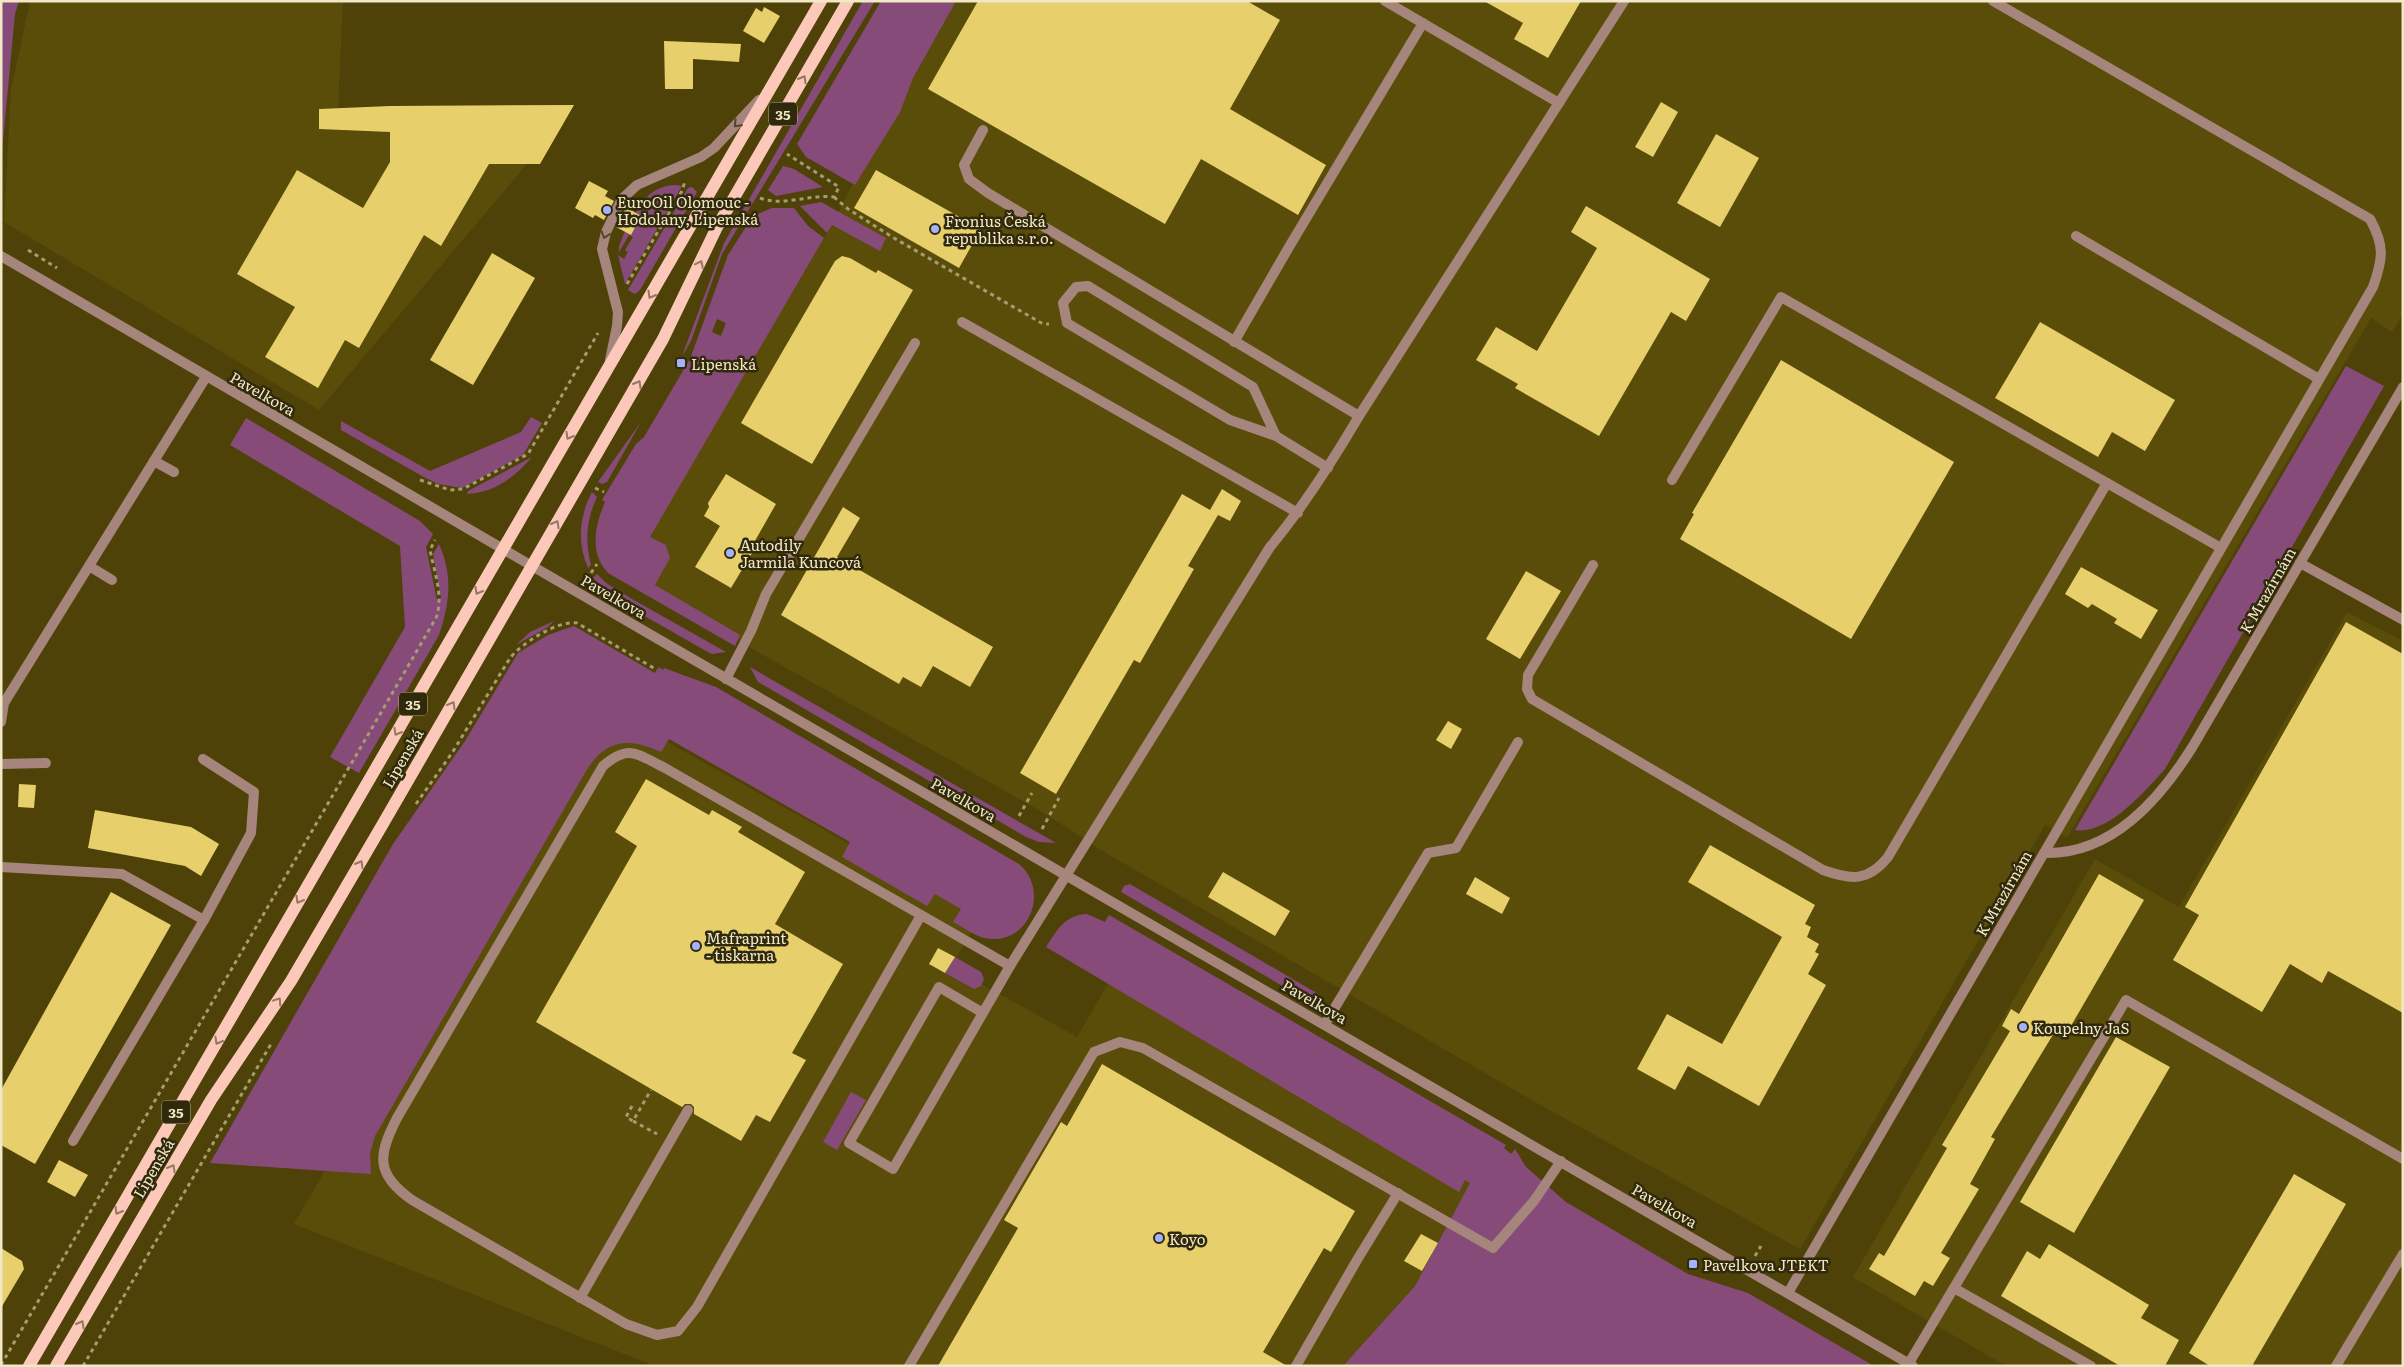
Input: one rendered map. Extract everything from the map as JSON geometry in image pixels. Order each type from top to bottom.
[{"type":"main road","name":"Lipenská","points":[[29,1366],[821,1]]},
{"type":"main road","name":"Lipenská","points":[[56,1366],[211,1100],[291,981],[664,339],[717,227],[848,1]]},
{"type":"street","points":[[1385,1],[1559,103]]},
{"type":"street","points":[[983,1013],[939,987],[849,1143],[892,1169],[1065,875],[1103,819],[1270,547],[1298,513],[1328,468],[1359,416],[1624,1]]},
{"type":"street","points":[[1993,1],[2370,219],[2379,236],[2382,264],[2373,287],[2044,853]]},
{"type":"street","points":[[1234,342],[1423,23]]},
{"type":"street","points":[[608,369],[617,326],[616,303],[602,257],[602,248],[606,232],[622,199],[637,185],[689,164],[714,148],[770,89]]},
{"type":"street","points":[[984,130],[964,165],[969,179],[988,193],[1359,416]]},
{"type":"street","points":[[2076,236],[2320,379]]},
{"type":"street","name":"Pavelkova","points":[[1,256],[206,377],[1911,1365]]},
{"type":"street","points":[[1276,436],[1253,387],[1088,286],[1076,287],[1063,303],[1067,323],[1230,420],[1276,436],[1328,468]]},
{"type":"street","points":[[1672,480],[1781,297],[2221,548]]},
{"type":"street","points":[[962,322],[1298,513]]},
{"type":"street","points":[[726,678],[751,631],[766,594],[915,343]]},
{"type":"street","points":[[1,722],[4,703],[206,377]]},
{"type":"street","name":"K Mrazírnám","points":[[1788,1293],[2044,853],[2066,852],[2091,843],[2126,825],[2153,802],[2194,746],[2403,387]]},
{"type":"street","points":[[154,460],[174,472]]},
{"type":"street","points":[[1593,565],[1528,675],[1527,689],[1532,699],[1822,870],[1841,876],[1856,877],[1868,875],[1879,868],[1888,857],[2108,483]]},
{"type":"street","points":[[2300,562],[2403,620]]},
{"type":"street","points":[[89,566],[112,580]]},
{"type":"street","points":[[1325,1024],[1428,853],[1456,848],[1518,742]]},
{"type":"street","points":[[920,917],[697,1307],[678,1331],[667,1335],[644,1332],[626,1324],[466,1232],[396,1189],[388,1177],[383,1163],[383,1147],[397,1118],[603,766],[616,755],[634,752],[920,917],[1010,966]]},
{"type":"street","points":[[73,1141],[204,920],[251,833],[254,792],[203,759]]},
{"type":"street","points":[[1,764],[46,764]]},
{"type":"street","points":[[1,867],[122,874],[204,920]]},
{"type":"street","points":[[1911,1365],[1954,1288],[2126,1000],[2403,1159]]},
{"type":"street","points":[[909,1366],[1094,1052],[1120,1042],[1143,1048],[1493,1248],[1534,1201],[1561,1161]]},
{"type":"street","points":[[580,1298],[688,1110]]},
{"type":"street","points":[[1296,1366],[1357,1260],[1398,1194]]},
{"type":"street","points":[[2336,1366],[2403,1254]]},
{"type":"street","points":[[1954,1288],[2091,1366]]},
{"type":"path","points":[[787,154],[839,187],[834,196]]},
{"type":"path","points":[[616,303],[682,191],[689,164]]},
{"type":"path","points":[[760,198],[771,202],[834,196],[848,209],[894,238],[1043,324],[1050,324]]},
{"type":"path","points":[[416,479],[462,492],[519,460],[531,450],[601,328]]},
{"type":"path","points":[[531,450],[535,452]]},
{"type":"path","points":[[594,487],[604,492]]},
{"type":"path","points":[[1,1365],[436,618],[439,608],[439,594],[430,550],[436,540]]},
{"type":"path","points":[[590,573],[597,564]]},
{"type":"path","points":[[561,625],[562,618]]},
{"type":"path","points":[[413,809],[452,753],[517,649],[569,622],[577,624],[657,670]]},
{"type":"path","points":[[1019,816],[1032,794]]},
{"type":"path","points":[[1042,830],[1058,798]]},
{"type":"path","points":[[83,1366],[274,1039]]},
{"type":"path","points":[[634,1121],[651,1090]]},
{"type":"path","points":[[632,1106],[626,1117],[661,1136]]},
{"type":"shaded area","points":[[1,1],[19,1],[15,14],[1,162]]},
{"type":"shaded area","points":[[30,1],[343,1],[338,109],[390,106],[574,105],[540,164],[527,164],[319,410],[4,222],[11,90]]},
{"type":"shaded area","points":[[863,1],[875,1],[722,254],[691,341],[682,356],[724,243]]},
{"type":"shaded area","points":[[881,1],[956,1],[913,78],[900,112],[855,185],[806,157],[797,144]]},
{"type":"shaded area","points":[[944,1],[2403,1],[2403,314],[2392,332],[2371,318],[2067,838],[2045,825],[1800,1249],[1535,1102],[1106,853],[1044,813],[625,577],[832,225]]},
{"type":"shaded area","points":[[783,166],[794,169],[823,187],[776,196],[768,190]]},
{"type":"shaded area","points":[[682,186],[625,284],[618,255],[624,259],[628,252],[625,250],[633,237],[629,235],[619,252],[619,247],[630,222],[650,194],[663,187]]},
{"type":"shaded area","points":[[692,187],[697,192],[640,290],[635,294],[628,290],[688,188]]},
{"type":"shaded area","points":[[821,202],[886,238],[880,251],[832,225],[827,233],[800,206]]},
{"type":"shaded area","points":[[772,208],[794,208],[808,226],[824,238],[650,537],[666,545],[670,558],[655,585],[740,635],[735,646],[608,573],[598,557],[596,539],[599,520],[605,502],[602,500],[636,444],[644,437],[690,359],[728,255],[755,213],[758,214]],"holes":[[[717,319],[726,323],[721,336],[712,332]]]},
{"type":"shaded area","points":[[2346,366],[2384,386],[2165,769],[2136,800],[2112,819],[2100,826],[2087,830],[2075,830]]},
{"type":"shaded area","points":[[531,417],[542,423],[523,455],[462,488],[438,484],[341,430],[341,421],[430,471],[521,432]]},
{"type":"shaded area","points":[[246,418],[420,521],[433,534],[426,547],[437,600],[441,598],[433,554],[439,544],[443,555],[448,578],[448,600],[439,635],[359,773],[330,757],[405,627],[400,546],[230,445]]},
{"type":"shaded area","points":[[641,422],[607,482],[602,484],[598,482]]},
{"type":"shaded area","points":[[532,457],[503,483],[486,491],[467,494],[468,491]]},
{"type":"shaded area","points":[[592,492],[597,497],[589,522],[587,539],[591,565],[588,568],[582,549],[581,530],[584,511]]},
{"type":"shaded area","points":[[597,574],[606,583],[632,599],[726,652],[712,654],[613,598],[593,578]]},
{"type":"shaded area","points":[[2347,612],[2403,641],[2403,1366],[2006,1366],[1853,1277],[2095,859],[2179,907]]},
{"type":"shaded area","points":[[554,621],[548,627],[516,645],[530,632]]},
{"type":"shaded area","points":[[574,626],[655,673],[659,667],[663,670],[664,668],[716,687],[1019,864],[1028,874],[1033,887],[1034,899],[1026,923],[1017,932],[1006,937],[987,939],[977,935],[953,922],[961,909],[935,894],[927,906],[842,857],[850,842],[669,739],[661,752],[638,744],[619,744],[602,752],[586,771],[375,1136],[370,1153],[371,1174],[210,1163],[393,844],[465,741],[518,653],[548,635]]},
{"type":"shaded area","points":[[750,667],[1056,843],[1039,842],[1026,837],[758,682]]},
{"type":"shaded area","points":[[596,702],[980,917],[951,967],[1077,1037],[1137,934],[1494,1139],[1415,1286],[1343,1366],[655,1366],[294,1224]]},
{"type":"shaded area","points":[[1130,884],[1320,995],[1308,997],[1298,995],[1121,892],[1124,886]]},
{"type":"shaded area","points":[[1087,914],[1105,922],[1109,915],[1506,1145],[1504,1148],[1511,1154],[1515,1149],[1526,1167],[1566,1202],[1688,1274],[1748,1293],[1874,1366],[1343,1366],[1415,1286],[1470,1183],[1465,1180],[1459,1192],[1046,947],[1062,924],[1073,917]]},
{"type":"shaded area","points":[[955,957],[981,972],[984,979],[981,986],[974,989],[945,973]]},
{"type":"shaded area","points":[[851,1092],[866,1100],[837,1150],[823,1142]]},
{"type":"building","points":[[978,1],[1247,1],[1280,20],[1230,109],[1326,165],[1298,215],[1201,159],[1165,224],[928,89]]},
{"type":"building","points":[[1484,1],[1581,1],[1548,58],[1514,39],[1523,23]]},
{"type":"building","points":[[764,7],[780,16],[764,43],[743,31],[756,8],[762,12]]},
{"type":"building","points":[[664,41],[741,44],[739,62],[693,59],[693,89],[665,89]]},
{"type":"building","points":[[1661,102],[1678,112],[1653,157],[1635,147]]},
{"type":"building","points":[[574,105],[540,164],[489,164],[441,246],[424,235],[359,348],[345,340],[318,388],[265,357],[295,307],[237,274],[297,170],[363,208],[390,162],[390,132],[319,129],[319,109],[390,106]]},
{"type":"building","points":[[1716,134],[1759,158],[1720,227],[1677,203]]},
{"type":"building","name":"Fronius Česká republika s.r.o.","points":[[876,170],[981,229],[959,268],[854,208]]},
{"type":"building","points":[[589,181],[608,191],[605,196],[614,201],[604,220],[595,215],[593,218],[575,208]]},
{"type":"building","points":[[1586,206],[1710,279],[1686,321],[1671,312],[1599,436],[1515,388],[1518,384],[1476,360],[1496,327],[1537,351],[1597,248],[1571,232]]},
{"type":"building","points":[[626,207],[641,216],[631,235],[616,227]]},
{"type":"building","points":[[492,253],[535,278],[473,385],[430,360]]},
{"type":"building","points":[[842,256],[850,258],[876,273],[878,270],[913,290],[812,464],[741,423],[835,261]]},
{"type":"building","points":[[2040,322],[2175,400],[2145,451],[2112,432],[2098,457],[1995,398]]},
{"type":"building","points":[[1781,360],[1954,462],[1851,639],[1680,539],[1694,514],[1692,513]]},
{"type":"building","points":[[726,474],[776,504],[752,546],[755,548],[731,588],[695,567],[720,526],[704,516],[709,507],[708,503]]},
{"type":"building","points":[[1222,489],[1241,501],[1230,521],[1218,515],[1188,566],[1194,569],[1140,663],[1134,660],[1056,794],[1020,773],[1182,494],[1210,510]]},
{"type":"building","points":[[843,507],[860,518],[837,557],[993,647],[970,687],[933,666],[921,687],[903,677],[899,684],[781,615]]},
{"type":"building","points":[[2081,567],[2158,610],[2141,639],[2114,623],[2117,619],[2092,604],[2088,608],[2065,594]]},
{"type":"building","points":[[1526,571],[1561,591],[1520,659],[1486,639]]},
{"type":"building","points":[[2346,622],[2403,654],[2403,1013],[2328,971],[2322,983],[2290,964],[2262,1012],[2173,960],[2199,915],[2185,907]]},
{"type":"building","points":[[1448,721],[1462,729],[1451,749],[1436,740]]},
{"type":"building","name":"Mafraprint - tiskarna","points":[[646,779],[709,815],[712,810],[742,827],[738,832],[805,872],[775,924],[843,964],[792,1053],[806,1060],[770,1122],[756,1115],[741,1141],[694,1114],[694,1107],[691,1104],[685,1104],[682,1107],[536,1022],[637,846],[615,832]]},
{"type":"building","points":[[19,784],[36,785],[34,808],[18,807]]},
{"type":"building","points":[[95,810],[191,827],[219,844],[201,876],[185,866],[88,848]]},
{"type":"building","points":[[1710,845],[1815,905],[1805,924],[1811,927],[1807,937],[1819,944],[1815,952],[1819,954],[1808,974],[1826,985],[1759,1106],[1688,1066],[1675,1090],[1637,1069],[1667,1014],[1722,1044],[1782,937],[1688,882]]},
{"type":"building","points":[[1223,872],[1290,911],[1275,936],[1208,897]]},
{"type":"building","points":[[2099,874],[2144,900],[2064,1038],[2054,1033],[1991,1137],[1995,1139],[1970,1184],[1979,1189],[1941,1253],[1950,1258],[1933,1286],[1924,1281],[1915,1296],[1869,1269],[1879,1253],[1884,1256],[1947,1148],[1942,1145],[2010,1031],[2002,1026],[2011,1009],[2019,1014]]},
{"type":"building","points":[[1475,877],[1510,898],[1502,914],[1466,894]]},
{"type":"building","points":[[111,892],[171,925],[35,1164],[1,1145],[1,1090]]},
{"type":"building","points":[[938,948],[955,957],[945,973],[929,964]]},
{"type":"building","points":[[2116,1037],[2170,1067],[2074,1233],[2020,1202]]},
{"type":"building","name":"Koyo","points":[[1102,1064],[1355,1211],[1331,1252],[1324,1248],[1263,1352],[1287,1366],[938,1366],[1018,1228],[1004,1220],[1061,1122],[1067,1126]]},
{"type":"building","points":[[59,1160],[88,1175],[75,1197],[47,1182]]},
{"type":"building","points":[[2294,1174],[2346,1204],[2252,1366],[2210,1366],[2189,1353]]},
{"type":"building","points":[[1421,1234],[1438,1243],[1422,1271],[1404,1261]]},
{"type":"building","points":[[2049,1244],[2149,1305],[2141,1318],[2179,1340],[2165,1366],[2120,1366],[2001,1296],[2027,1251],[2040,1259]]},
{"type":"building","points":[[1,1248],[22,1261],[24,1269],[1,1308]]},
{"type":"place","name":"EuroOil Olomouc - Hodolany, Lipenská","points":[[607,210]]},
{"type":"place","name":"Fronius Česká republika s.r.o.","points":[[935,229]]},
{"type":"place","name":"Lipenská","points":[[681,363]]},
{"type":"place","name":"Autodíly Jarmila Kuncová","points":[[730,553]]},
{"type":"place","name":"Mafraprint - tiskarna","points":[[696,946]]},
{"type":"place","name":"Koupelny JaS","points":[[2023,1027]]},
{"type":"place","name":"Koyo","points":[[1159,1238]]},
{"type":"place","name":"Pavelkova JTEKT","points":[[1693,1264]]}]
